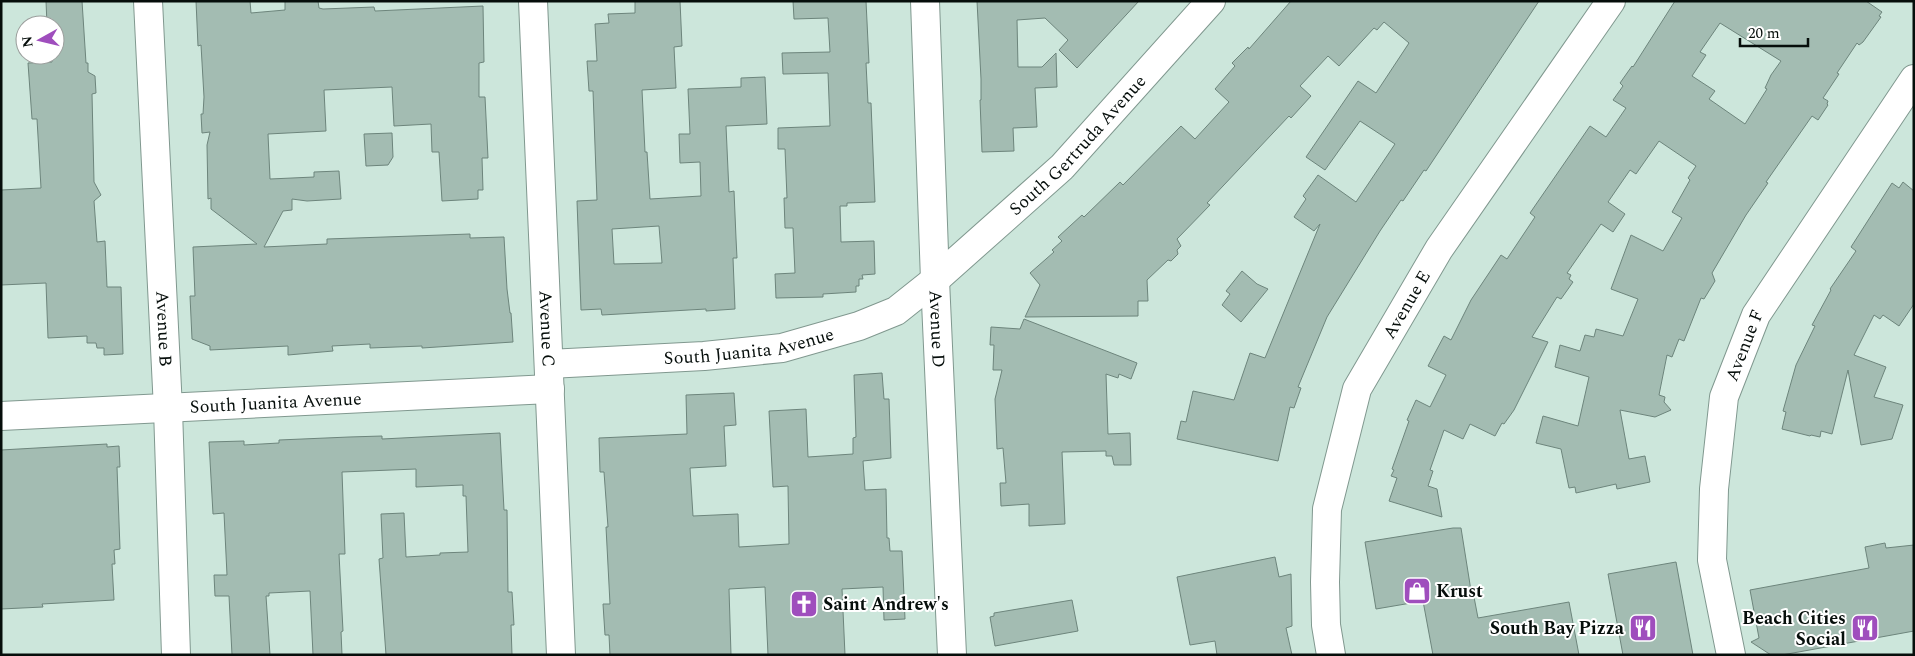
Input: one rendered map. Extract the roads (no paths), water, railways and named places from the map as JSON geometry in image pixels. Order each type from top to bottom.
[{"type":"street","name":"Avenue B","points":[[148,1],[168,408],[176,655]]},
{"type":"street","name":"Avenue C","points":[[532,1],[561,655]]},
{"type":"street","name":"Avenue D","points":[[925,1],[935,280],[952,655]]},
{"type":"street","name":"South Gertruda Avenue","points":[[935,280],[1062,167],[1211,1]]},
{"type":"street","name":"Avenue E","points":[[1331,655],[1326,625],[1327,509],[1357,389],[1439,249],[1611,1]]},
{"type":"street","name":"Avenue F","points":[[1731,655],[1712,560],[1714,488],[1724,397],[1756,315],[1914,79]]},
{"type":"street","name":"South Juanita Avenue","points":[[1,416],[168,408],[549,376],[782,348],[859,326],[896,311],[935,280]]},
{"type":"place","name":"Krust","points":[[1417,591]]},
{"type":"place","name":"Saint Andrew's","points":[[804,604]]},
{"type":"place","name":"South Bay Pizza","points":[[1643,628]]},
{"type":"place","name":"Beach Cities Social","points":[[1865,628]]}]
